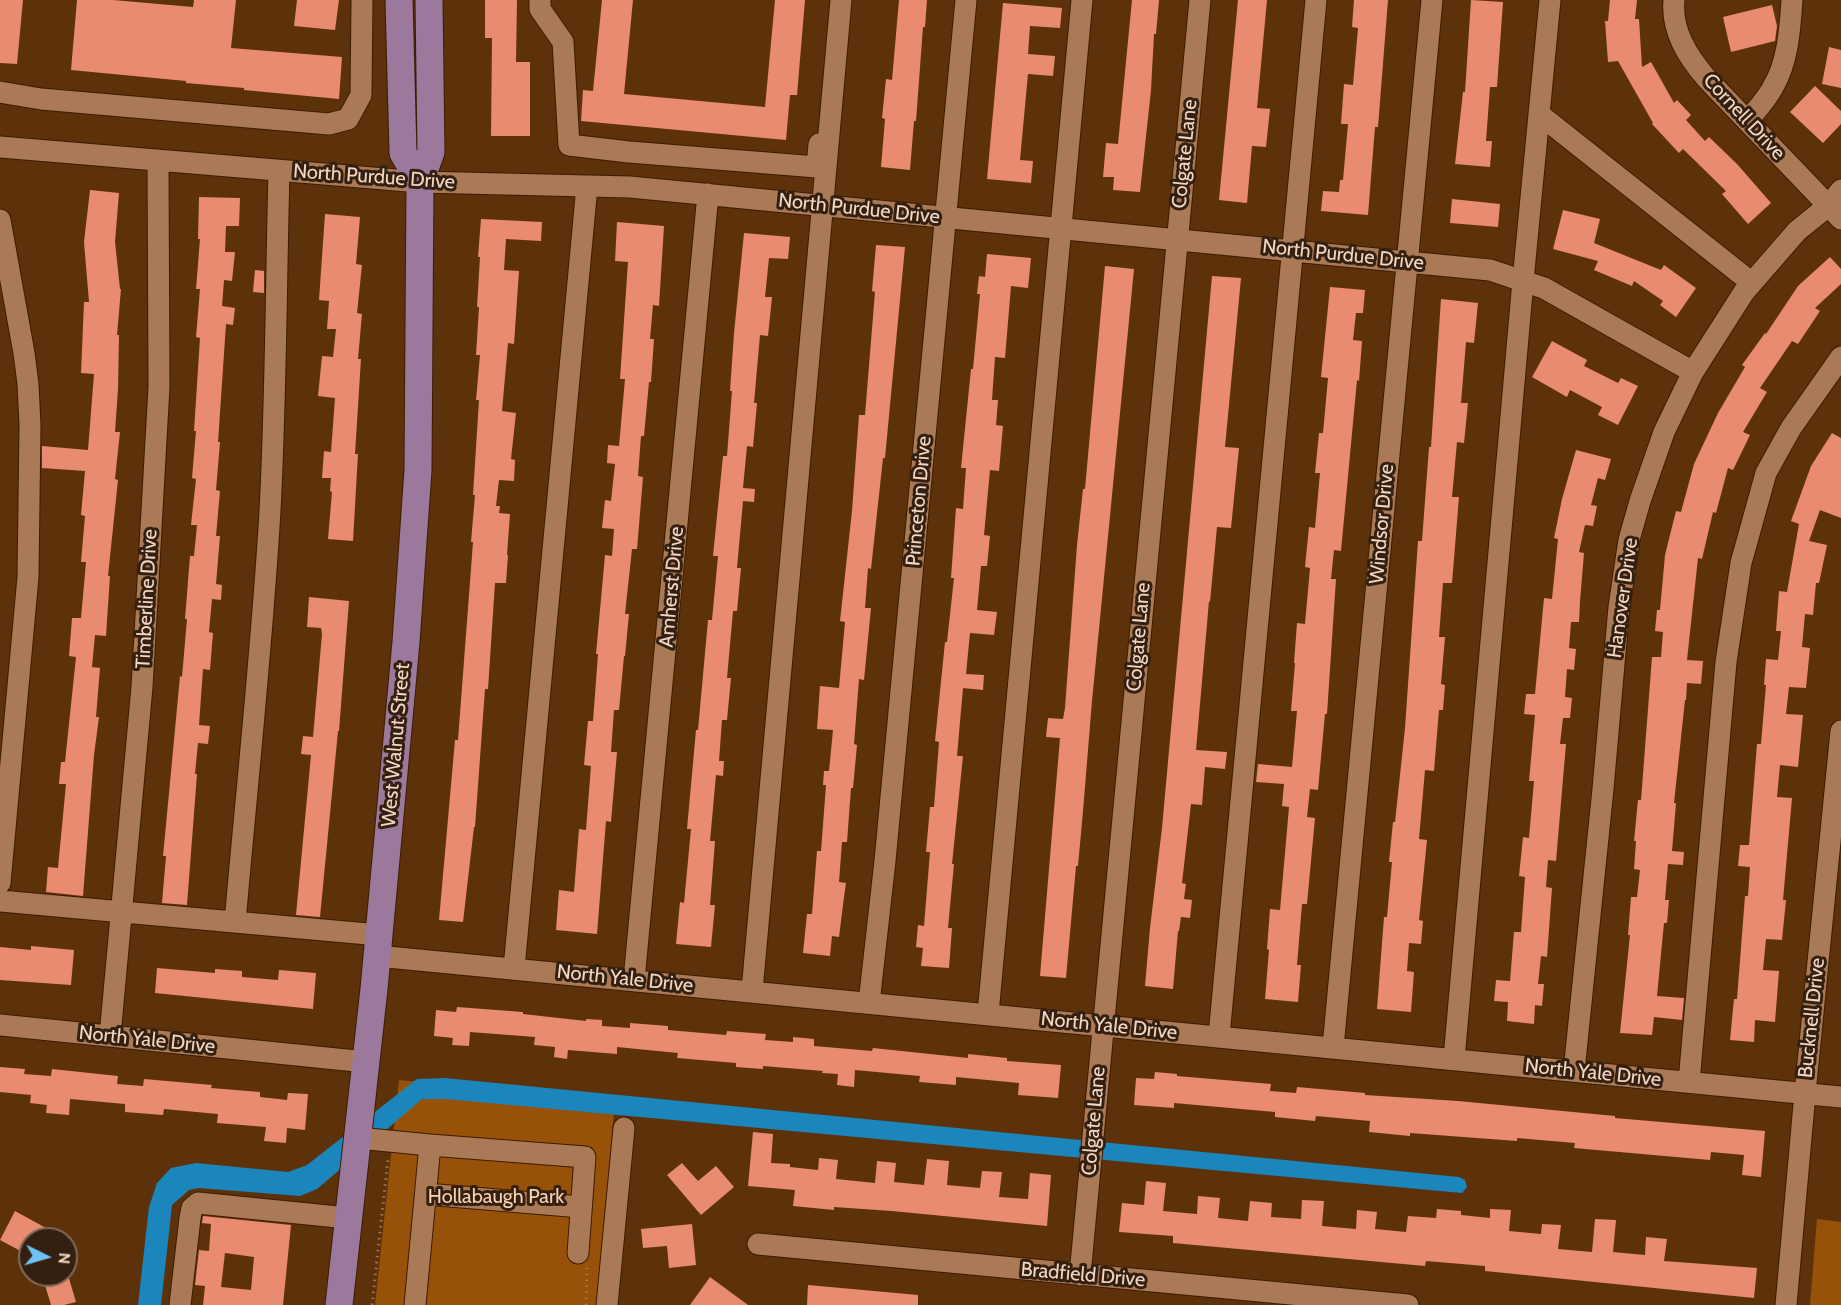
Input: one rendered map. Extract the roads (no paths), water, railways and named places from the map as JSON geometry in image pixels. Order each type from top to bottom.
[{"type":"main road","points":[[399,0],[403,153],[420,182]]},
{"type":"main road","name":"West Walnut Street","points":[[339,1305],[378,945],[406,642],[418,470],[420,182],[431,152],[429,0]]},
{"type":"street","points":[[0,92],[41,99],[329,124],[348,119],[361,95],[362,0]]},
{"type":"street","points":[[540,0],[540,9],[563,42],[569,145],[817,167],[831,0]]},
{"type":"street","points":[[752,991],[841,0]]},
{"type":"street","name":"Princeton Drive","points":[[869,1003],[885,861],[966,0]]},
{"type":"street","points":[[988,1014],[1082,0]]},
{"type":"street","name":"Colgate Lane","points":[[1080,1275],[1200,0]]},
{"type":"street","points":[[1219,1036],[1316,0]]},
{"type":"street","name":"Windsor Drive","points":[[1333,1047],[1432,0]]},
{"type":"street","points":[[1454,1059],[1550,0]]},
{"type":"street","name":"Cornell Drive","points":[[1674,0],[1678,34],[1691,60],[1748,122],[1837,205]]},
{"type":"street","points":[[1748,122],[1773,88],[1781,69],[1792,0]]},
{"type":"street","points":[[1539,114],[1752,283]]},
{"type":"street","name":"North Purdue Drive","points":[[0,147],[420,182],[630,187],[1490,270],[1544,288],[1693,372]]},
{"type":"street","name":"Timberline Drive","points":[[110,1036],[142,687],[159,387],[158,160]]},
{"type":"street","points":[[235,922],[270,511],[274,428],[279,171]]},
{"type":"street","points":[[514,968],[587,186]]},
{"type":"street","name":"Amherst Drive","points":[[634,980],[708,194]]},
{"type":"street","name":"Hanover Drive","points":[[1574,1071],[1619,607],[1629,540],[1640,501],[1664,432],[1693,372],[1744,292],[1797,231],[1837,205]]},
{"type":"street","points":[[0,220],[25,363],[30,425],[28,577],[0,883]]},
{"type":"street","points":[[1689,1082],[1725,674],[1741,563],[1766,472],[1791,428],[1841,357]]},
{"type":"street","name":"Bucknell Drive","points":[[1786,1305],[1841,731]]},
{"type":"street","name":"North Yale Drive","points":[[0,901],[235,922],[514,968],[1841,1096]]},
{"type":"street","name":"North Yale Drive","points":[[0,1026],[366,1062]]},
{"type":"street","points":[[607,1305],[624,1128]]},
{"type":"street","points":[[358,1138],[585,1158],[578,1253]]},
{"type":"street","points":[[415,1305],[430,1145]]},
{"type":"street","points":[[426,1194],[581,1207]]},
{"type":"street","points":[[180,1305],[190,1218],[192,1208],[198,1203],[348,1218]]},
{"type":"street","name":"Bradfield Drive","points":[[758,1244],[1080,1275],[1304,1300],[1408,1305]]},
{"type":"water","points":[[445,1078],[1459,1177],[1465,1180],[1467,1187],[1462,1193],[446,1099],[422,1099],[317,1189],[300,1196],[199,1188],[189,1190],[172,1205],[161,1305],[138,1305],[149,1207],[157,1183],[171,1168],[196,1163],[288,1172],[307,1165],[417,1079]]},
{"type":"park label","name":"Hollabaugh Park","points":[[496,1197]]}]
